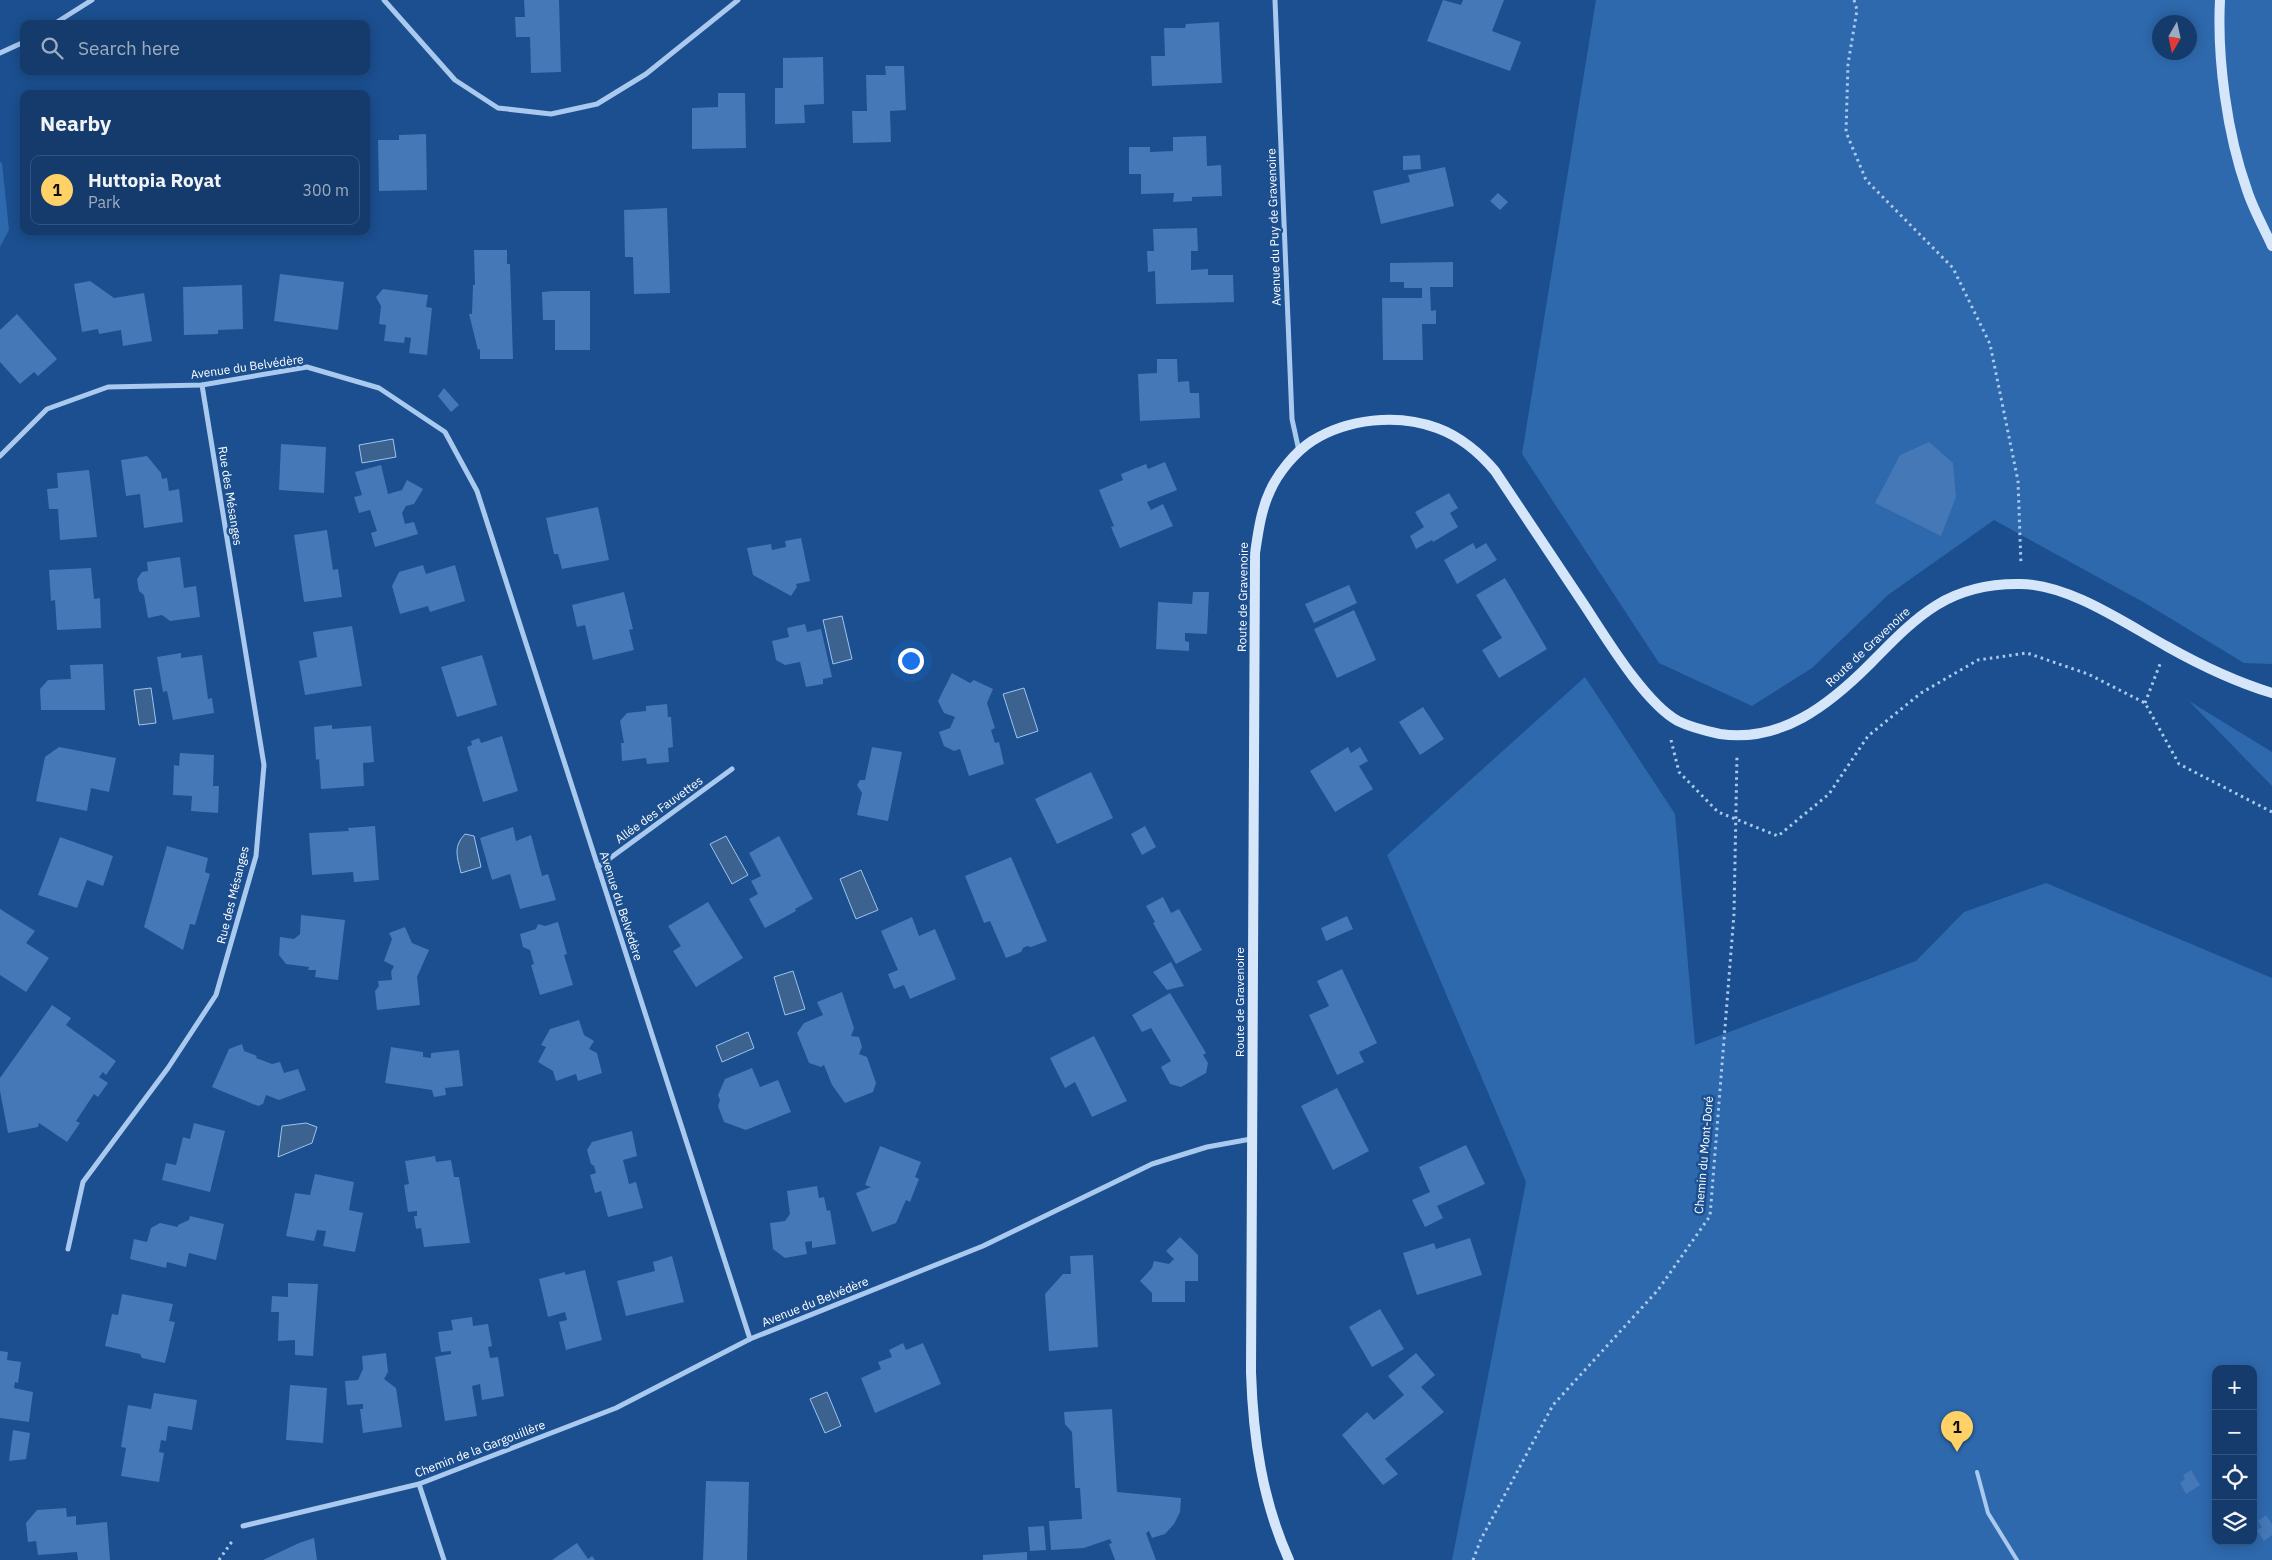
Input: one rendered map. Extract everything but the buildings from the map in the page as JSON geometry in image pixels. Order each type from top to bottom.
[{"type":"street","points":[[60,20],[92,0]]},
{"type":"street","points":[[384,0],[455,80],[498,108],[551,114],[598,104],[646,74],[738,0]]},
{"type":"street","name":"Avenue du Puy de Gravenoire","points":[[1275,0],[1292,419],[1299,452]]},
{"type":"street","points":[[2220,0],[2223,82],[2236,154],[2247,191],[2272,246]]},
{"type":"street","points":[[0,53],[20,44]]},
{"type":"street","name":"Avenue du Belvédère","points":[[0,456],[47,409],[108,387],[202,385],[307,368],[379,388],[445,432],[477,491],[750,1339],[983,1246],[1152,1164],[1207,1147],[1252,1139]]},
{"type":"street","name":"Rue des Mésanges","points":[[68,1249],[83,1182],[168,1068],[216,995],[256,856],[264,765],[202,385]]},
{"type":"street","name":"Route de Gravenoire","points":[[1289,1560],[1276,1531],[1265,1490],[1252,1414],[1255,554],[1261,517],[1270,490],[1299,452],[1311,442],[1341,429],[1388,419],[1403,420],[1437,428],[1471,448],[1495,471],[1617,654],[1644,689],[1677,720],[1694,727],[1737,736],[1779,730],[1799,721],[1852,681],[1913,620],[1954,594],[1995,585],[2022,584],[2044,586],[2069,594],[2205,667],[2246,685],[2272,693]]},
{"type":"street","name":"Allée des Fauvettes","points":[[598,867],[732,768]]},
{"type":"street","name":"Chemin de la Gargouillère","points":[[243,1526],[419,1484],[616,1408],[750,1339]]},
{"type":"street","points":[[419,1484],[444,1560]]},
{"type":"lane","points":[[1977,1472],[1988,1513],[2017,1560]]},
{"type":"path","points":[[1854,0],[1857,10],[1848,64],[1846,132],[1866,180],[1952,268],[1990,344],[2018,482],[2022,584]]},
{"type":"path","points":[[2145,703],[2156,672],[2168,647]]},
{"type":"path","points":[[1665,710],[1679,772],[1718,812],[1778,836],[1829,794],[1868,736],[1921,693],[1978,660],[2027,653],[2088,674],[2145,703],[2179,764],[2272,812]]},
{"type":"path","name":"Chemin du Mont-Doré","points":[[1473,1560],[1481,1539],[1553,1405],[1658,1290],[1710,1216],[1734,914],[1737,736]]},
{"type":"path","points":[[219,1560],[243,1526]]},
{"type":"shaded area","points":[[1596,0],[2272,0],[2272,664],[2244,663],[2145,603],[1994,520],[1888,595],[1812,668],[1752,706],[1659,663],[1522,454]]},
{"type":"shaded area","points":[[0,162],[2,163],[9,230],[0,247]]},
{"type":"shaded area","points":[[393,439],[396,457],[362,463],[359,445]]},
{"type":"shaded area","points":[[842,616],[852,659],[833,664],[823,620]]},
{"type":"shaded area","points":[[1585,677],[1675,814],[1695,1045],[1916,961],[1964,912],[2046,883],[2272,978],[2272,1560],[1452,1560],[1526,1182],[1387,855]]},
{"type":"shaded area","points":[[151,688],[156,723],[139,725],[134,690]]},
{"type":"shaded area","points":[[1024,688],[1038,731],[1017,738],[1003,694]]},
{"type":"shaded area","points":[[2189,701],[2272,752],[2272,786]]},
{"type":"shaded area","points":[[465,834],[474,836],[481,867],[461,873],[457,848]]},
{"type":"shaded area","points":[[726,836],[748,875],[732,884],[710,844]]},
{"type":"shaded area","points":[[861,870],[878,910],[856,919],[840,879]]},
{"type":"shaded area","points":[[793,971],[805,1009],[785,1015],[774,977]]},
{"type":"shaded area","points":[[748,1032],[754,1048],[722,1062],[716,1046]]},
{"type":"shaded area","points":[[306,1123],[317,1127],[312,1143],[278,1157],[282,1126]]},
{"type":"shaded area","points":[[827,1392],[841,1426],[825,1433],[810,1399]]},
{"type":"place","name":"Huttopia Royat","points":[[1957,1452]]}]
